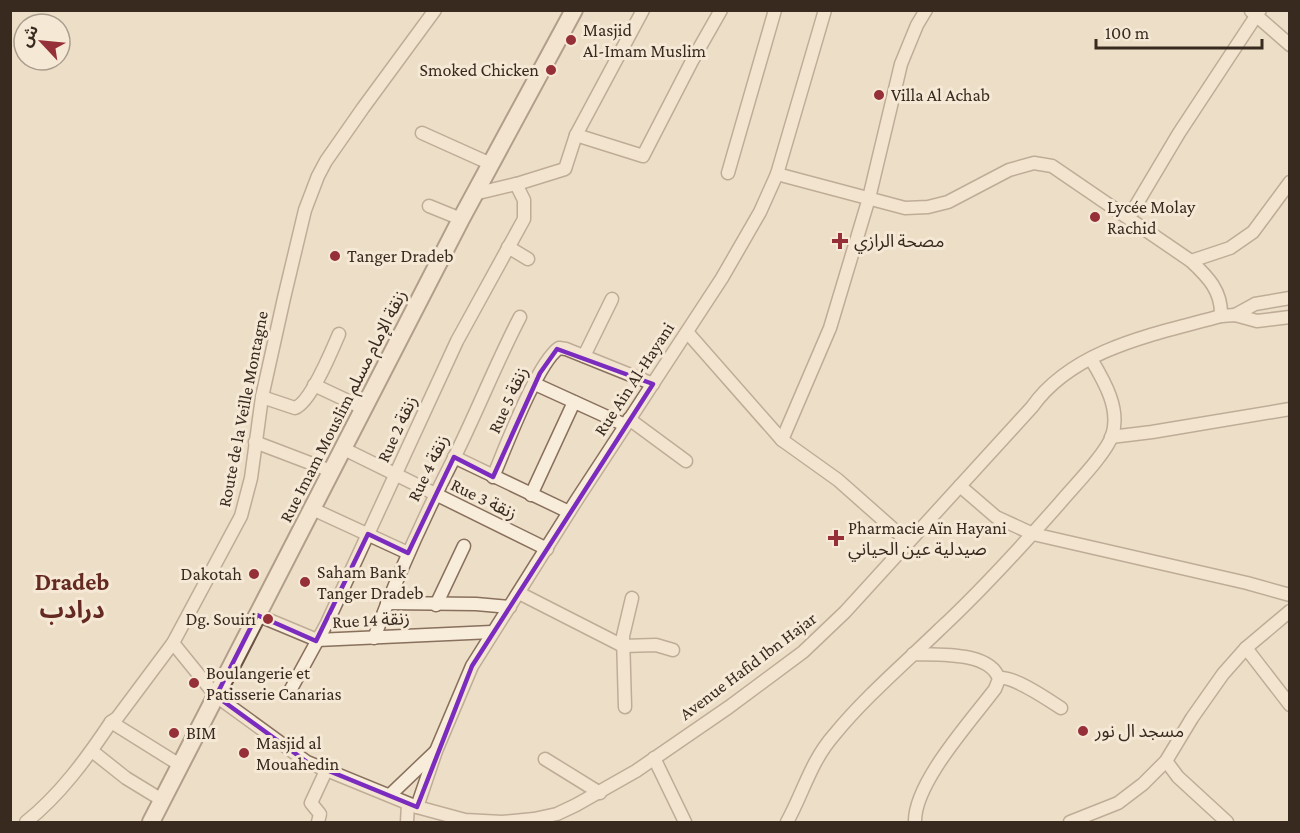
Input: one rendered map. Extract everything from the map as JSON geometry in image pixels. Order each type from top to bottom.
[{"type":"main road","name":"Rue Imam Mouslim زنقة الإمام مسلم","points":[[151,822],[474,194],[574,10]]},
{"type":"street","name":"Route de la Veille Montagne","points":[[26,822],[51,798],[92,751],[111,722],[117,718],[172,643],[242,516],[249,488],[262,397],[300,228],[310,195],[326,161],[435,10]]},
{"type":"street","points":[[474,194],[565,169],[576,135],[643,10]]},
{"type":"street","points":[[576,135],[643,156],[692,60],[721,10]]},
{"type":"street","points":[[728,172],[775,10]]},
{"type":"street","name":"Rue Ain Al-Hayani","points":[[407,822],[472,666],[747,237],[777,174],[825,10]]},
{"type":"street","points":[[782,440],[830,327],[868,198],[901,64],[917,25],[926,10]]},
{"type":"street","points":[[1129,217],[1255,12],[1290,45]]},
{"type":"street","points":[[422,134],[491,164]]},
{"type":"street","points":[[777,174],[905,208],[928,207],[957,198],[1009,170],[1034,163],[1052,166],[1191,261],[1217,291],[1221,303],[1221,316]]},
{"type":"street","points":[[1191,261],[1230,248],[1253,232],[1290,182]]},
{"type":"street","name":"Rue 2 زنقة","points":[[291,689],[327,623],[457,341],[524,219],[524,200],[516,184]]},
{"type":"street","points":[[429,206],[461,219]]},
{"type":"street","points":[[508,247],[528,259]]},
{"type":"street","points":[[1235,315],[1255,304],[1290,298]]},
{"type":"street","points":[[612,299],[584,356],[653,384]]},
{"type":"street","points":[[1235,315],[1257,321],[1290,317]]},
{"type":"street","name":"Avenue Hafid Ibn Hajar","points":[[172,643],[216,696],[307,762],[324,770],[413,806],[465,820],[502,822],[557,814],[600,793],[654,758],[729,707],[803,652],[845,612],[1041,395],[1056,382],[1091,359],[1131,342],[1221,316],[1235,315]]},
{"type":"street","name":"Rue 4 زنقة","points":[[374,638],[434,495],[520,317]]},
{"type":"street","points":[[687,332],[782,440],[838,480],[908,542]]},
{"type":"street","points":[[262,397],[295,408],[302,404],[339,334]]},
{"type":"street","name":"Rue 5 زنقة","points":[[493,477],[535,384],[552,354],[559,348],[584,356]]},
{"type":"street","points":[[786,822],[814,762],[827,743],[860,706],[941,629],[1033,534],[1086,472],[1111,437],[1114,420],[1111,400],[1091,359]]},
{"type":"street","points":[[535,384],[627,422],[686,461]]},
{"type":"street","points":[[314,385],[363,408]]},
{"type":"street","points":[[531,495],[574,402]]},
{"type":"street","points":[[1111,437],[1290,408]]},
{"type":"street","points":[[255,442],[331,471]]},
{"type":"street","name":"Rue 3 زنقة","points":[[342,448],[547,549]]},
{"type":"street","points":[[454,457],[569,512]]},
{"type":"street","points":[[960,486],[996,517],[1033,534],[1247,583],[1290,596]]},
{"type":"street","points":[[319,512],[408,553]]},
{"type":"street","points":[[436,605],[464,546]]},
{"type":"street","points":[[519,593],[623,646],[656,645],[673,650]]},
{"type":"street","points":[[625,707],[623,646],[625,622],[632,598]]},
{"type":"street","points":[[387,603],[476,604],[510,607]]},
{"type":"street","points":[[1070,822],[1104,810],[1127,797],[1143,784],[1166,761],[1223,674],[1246,648],[1290,611]]},
{"type":"street","name":"Rue 14 زنقة","points":[[257,615],[316,640],[492,633]]},
{"type":"street","points":[[1246,648],[1290,705]]},
{"type":"street","points":[[913,654],[971,658],[989,666],[999,678]]},
{"type":"street","points":[[999,678],[1005,677],[1061,708]]},
{"type":"street","points":[[915,822],[916,808],[924,785],[995,689],[999,678]]},
{"type":"street","points":[[111,722],[180,765]]},
{"type":"street","points":[[92,751],[126,778],[162,800]]},
{"type":"street","name":"Rue Ain Al-Hayani","points":[[390,795],[436,752]]},
{"type":"street","points":[[654,758],[685,822]]},
{"type":"street","points":[[544,759],[600,793]]},
{"type":"street","points":[[1166,761],[1178,777],[1227,822]]},
{"type":"street","points":[[318,822],[320,814],[311,803],[324,776],[324,770]]},
{"type":"highlighted area","points":[[557,349],[653,384],[472,666],[417,807],[307,762],[216,696],[257,615],[316,641],[368,534],[408,553],[454,457],[493,477],[540,373]]},
{"type":"place","name":"Masjid Al-Imam Muslim","points":[[571,40]]},
{"type":"place","name":"Smoked Chicken","points":[[551,70]]},
{"type":"place","name":"Villa Al Achab","points":[[879,95]]},
{"type":"place","name":"Lycée Molay Rachid","points":[[1095,217]]},
{"type":"place","name":"مصحة الرازي","points":[[840,241]]},
{"type":"place","name":"Tanger Dradeb","points":[[335,256]]},
{"type":"place","name":"Pharmacie Aïn Hayani صيدلية عين الحياني","points":[[836,538]]},
{"type":"place","name":"Dakotah","points":[[254,574]]},
{"type":"place","name":"Saham Bank Tanger Dradeb","points":[[305,582]]},
{"type":"place","name":"Dg. Souiri","points":[[268,619]]},
{"type":"place","name":"Boulangerie et Patisserie Canarias","points":[[194,683]]},
{"type":"place","name":"مسجد ال نور","points":[[1083,731]]},
{"type":"place","name":"BIM","points":[[174,733]]},
{"type":"place","name":"Masjid al Mouahedin","points":[[244,753]]},
{"type":"district","name":"Dradeb درادب","points":[[72,596]]}]
